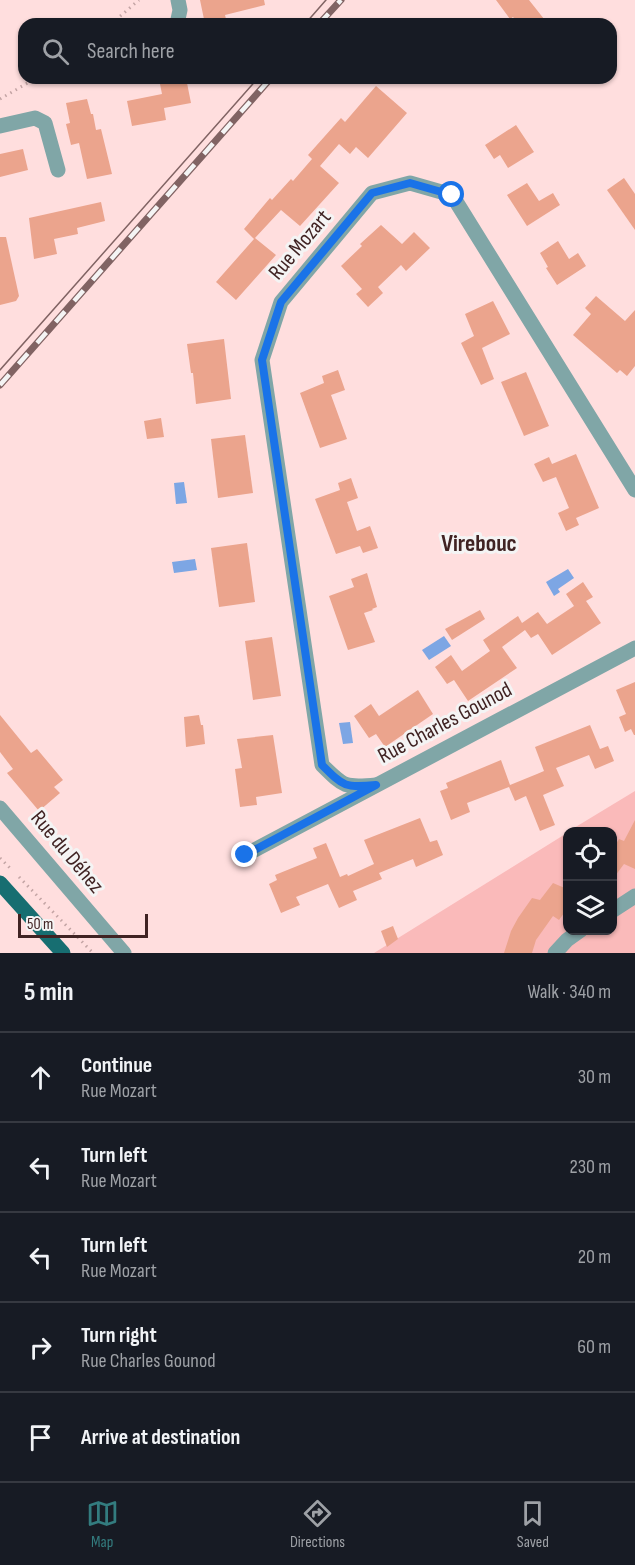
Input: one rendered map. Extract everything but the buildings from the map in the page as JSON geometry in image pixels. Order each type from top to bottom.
[{"type":"main road","points":[[0,883],[63,953]]},
{"type":"street","points":[[178,0],[180,10],[178,18]]},
{"type":"street","points":[[0,126],[35,118],[45,123],[58,170]]},
{"type":"street","name":"Rue Mozart","points":[[376,785],[352,788],[337,780],[322,765],[262,360],[281,302],[372,193],[410,183],[452,195],[635,489]]},
{"type":"street","name":"Rue Charles Gounod","points":[[245,855],[635,648]]},
{"type":"street","name":"Rue du Déhez","points":[[0,808],[124,953]]},
{"type":"street","points":[[617,908],[635,896]]},
{"type":"street","points":[[555,953],[574,935]]},
{"type":"path","points":[[118,18],[140,0]]},
{"type":"path","points":[[0,99],[26,84]]},
{"type":"path","points":[[0,858],[93,953]]},
{"type":"shaded area","points":[[635,791],[635,953],[374,953],[563,835],[563,935],[617,935],[617,827],[576,827]]},
{"type":"water","points":[[184,482],[187,503],[176,504],[174,483]]},
{"type":"water","points":[[195,559],[197,570],[174,573],[172,562]]},
{"type":"water","points":[[568,569],[574,578],[558,589],[560,592],[554,596],[546,582]]},
{"type":"water","points":[[444,636],[451,646],[429,660],[422,650]]},
{"type":"water","points":[[350,722],[353,743],[343,744],[339,723]]},
{"type":"tram line","points":[[310,18],[326,0]]},
{"type":"tram line","points":[[0,370],[253,84]]},
{"type":"railway","points":[[324,18],[341,0]]},
{"type":"railway","points":[[0,385],[266,84]]},
{"type":"district","name":"Virebouc","points":[[479,543]]},
{"type":"route","points":[[245,855],[376,785],[352,788],[337,780],[322,765],[262,360],[281,302],[372,193],[410,183],[452,195]]}]
